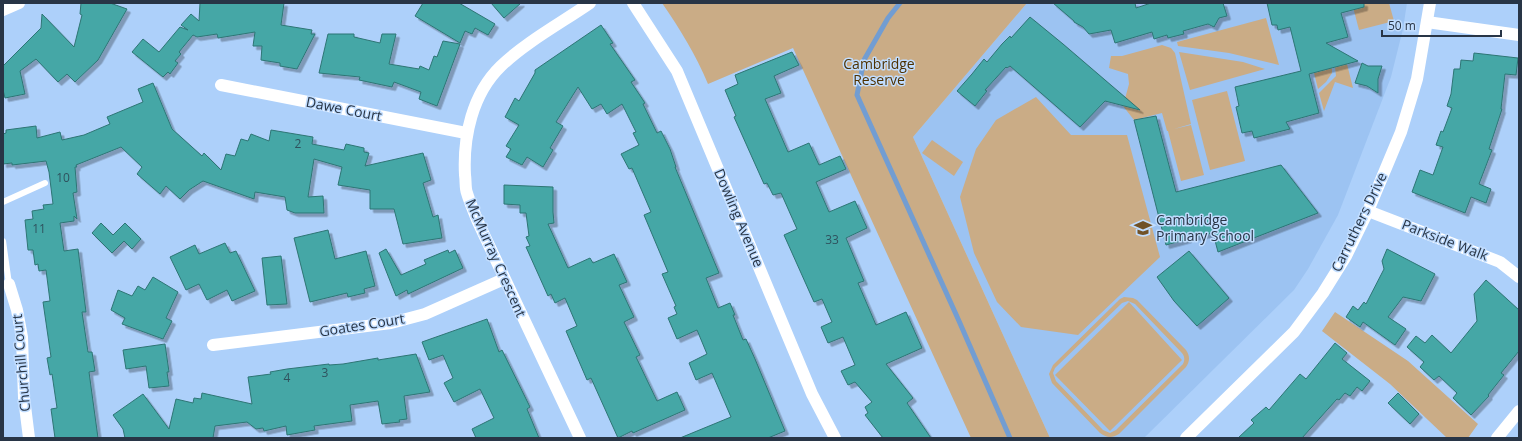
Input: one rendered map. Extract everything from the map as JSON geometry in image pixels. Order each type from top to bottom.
[{"type":"street","points":[[3,10],[19,3]]},
{"type":"street","name":"McMurray Crescent","points":[[580,438],[478,222],[466,192],[464,164],[466,134],[479,95],[500,67],[517,52],[590,3]]},
{"type":"street","name":"Dowling Avenue","points":[[633,3],[677,71],[812,394],[835,438]]},
{"type":"street","name":"Carruthers Drive","points":[[1186,438],[1294,332],[1323,293],[1346,256],[1368,211],[1401,132],[1417,78],[1430,3]]},
{"type":"street","points":[[1427,22],[1519,35]]},
{"type":"street","name":"Dawe Court","points":[[221,85],[466,134]]},
{"type":"street","name":"Parkside Walk","points":[[1368,211],[1500,262],[1519,277]]},
{"type":"street","name":"Goates Court","points":[[213,345],[391,323],[425,314],[504,279]]},
{"type":"street","name":"Churchill Court","points":[[9,284],[17,310],[22,337],[24,398],[29,438]]},
{"type":"street","points":[[1497,438],[1519,411]]},
{"type":"lane","points":[[3,202],[45,183]]},
{"type":"lane","name":"Churchill Court","points":[[3,241],[9,284]]},
{"type":"shaded area","name":"Cambridge Primary School","points":[[1027,3],[1407,3],[1403,29],[1391,77],[1338,215],[1308,269],[1294,290],[1144,438],[1050,438],[913,137]]},
{"type":"green space","name":"Cambridge Reserve","points":[[662,3],[1027,3],[913,137],[1050,438],[971,438],[793,48],[708,84],[687,42]]},
{"type":"green space","points":[[1352,3],[1389,3],[1394,21],[1359,30]]},
{"type":"green space","points":[[1266,18],[1279,65],[1229,53],[1178,46],[1177,42]]},
{"type":"green space","points":[[1162,45],[1171,48],[1175,53],[1191,124],[1174,129],[1191,125],[1204,175],[1181,181],[1162,113],[1134,120],[1123,106],[1129,84],[1128,74],[1109,68],[1111,56],[1122,56]]},
{"type":"green space","points":[[1179,52],[1243,62],[1265,69],[1190,90]]},
{"type":"green space","points":[[1347,64],[1353,88],[1335,82],[1324,111],[1319,93],[1336,76],[1335,67]]},
{"type":"green space","points":[[1332,68],[1332,73],[1326,82],[1318,89],[1314,73]]},
{"type":"green space","points":[[1227,91],[1245,161],[1210,170],[1192,100]]},
{"type":"green space","points":[[1036,97],[1071,135],[1127,135],[1160,257],[1078,335],[1021,327],[997,302],[974,253],[960,197],[976,149],[996,120]]},
{"type":"green space","points":[[932,140],[963,162],[954,176],[922,153]]},
{"type":"green space","points":[[1124,297],[1137,300],[1186,350],[1189,358],[1186,367],[1119,434],[1110,437],[1100,433],[1052,383],[1049,374],[1053,365],[1120,299]],"holes":[[[1128,301],[1135,304],[1184,356],[1184,361],[1183,364],[1116,430],[1110,433],[1103,430],[1056,381],[1053,373],[1055,368],[1122,303]]]},
{"type":"green space","points":[[1129,302],[1182,360],[1110,431],[1055,375]]},
{"type":"green space","points":[[1335,312],[1408,361],[1478,424],[1468,438],[1447,438],[1390,384],[1322,331]]},
{"type":"building","points":[[81,3],[110,3],[127,9],[98,60],[75,82],[67,74],[58,82],[36,59],[20,71],[25,94],[5,98],[3,90],[3,66],[41,28],[42,14],[74,47],[82,15],[80,14]]},
{"type":"building","points":[[200,3],[284,3],[281,25],[312,30],[311,34],[315,34],[297,69],[280,66],[280,63],[261,60],[262,46],[253,46],[255,32],[218,38],[217,34],[197,37],[193,35],[179,52],[181,54],[175,61],[178,63],[170,74],[168,72],[163,77],[132,52],[143,39],[159,52],[180,27],[188,30],[181,25],[191,14],[199,21]]},
{"type":"building","points":[[423,3],[459,3],[495,24],[488,35],[475,28],[472,34],[465,31],[460,43],[415,16]]},
{"type":"building","points":[[491,3],[521,3],[504,18]]},
{"type":"building","points":[[1053,3],[1135,3],[1136,8],[1151,3],[1223,3],[1227,16],[1219,18],[1214,27],[1208,24],[1183,31],[1184,34],[1168,38],[1167,35],[1154,39],[1152,32],[1115,43],[1111,30],[1089,34],[1083,27],[1074,22]]},
{"type":"building","points":[[1267,3],[1364,3],[1364,7],[1341,13],[1348,37],[1326,43],[1358,61],[1309,74],[1319,113],[1286,122],[1290,129],[1254,138],[1252,131],[1242,133],[1236,107],[1239,106],[1235,87],[1301,71],[1290,27],[1278,30],[1277,25],[1272,25]]},
{"type":"building","points":[[1030,17],[1140,110],[1105,101],[1080,127],[1010,66],[1007,68],[1006,67],[985,90],[987,91],[975,106],[957,91],[984,59],[987,62],[1002,44],[1010,36],[1011,38]]},
{"type":"building","points":[[601,25],[613,43],[610,44],[635,80],[631,82],[645,103],[643,104],[657,133],[661,131],[670,149],[675,167],[719,273],[706,278],[718,308],[730,303],[743,340],[746,339],[785,431],[768,438],[680,438],[731,417],[712,373],[696,380],[689,363],[707,354],[697,330],[677,339],[668,318],[677,314],[674,307],[676,306],[662,274],[668,272],[644,215],[651,212],[632,168],[629,169],[621,154],[639,145],[633,133],[636,132],[622,104],[607,114],[601,104],[592,109],[578,87],[556,122],[563,126],[550,148],[553,150],[543,167],[527,157],[522,165],[506,157],[511,149],[506,146],[519,125],[505,117],[515,98],[519,101],[535,73],[535,70]]},
{"type":"building","points":[[328,34],[354,34],[354,37],[380,43],[382,34],[396,34],[389,64],[419,69],[420,66],[429,70],[434,56],[437,57],[443,41],[460,44],[437,106],[419,99],[421,92],[394,82],[392,87],[359,80],[360,77],[319,73]]},
{"type":"building","points":[[792,52],[799,65],[774,76],[781,93],[765,99],[788,152],[809,143],[819,165],[840,156],[846,169],[816,182],[829,212],[855,201],[867,228],[846,238],[864,281],[858,283],[876,325],[906,312],[922,348],[886,364],[913,398],[907,403],[931,438],[883,438],[865,415],[868,413],[865,407],[872,402],[855,382],[848,385],[841,371],[855,365],[843,337],[828,343],[821,327],[832,322],[822,299],[814,302],[784,235],[797,229],[781,193],[773,195],[767,183],[764,184],[734,117],[736,116],[725,90],[738,84],[735,75]]},
{"type":"building","points":[[1474,53],[1518,58],[1516,75],[1505,74],[1502,109],[1489,149],[1492,150],[1479,184],[1491,189],[1486,203],[1471,197],[1465,213],[1412,192],[1420,170],[1433,175],[1443,147],[1436,145],[1441,131],[1443,132],[1452,108],[1447,106],[1451,94],[1454,69],[1460,69],[1461,60],[1473,61]]},
{"type":"building","points":[[1362,63],[1368,66],[1382,66],[1378,79],[1378,93],[1367,86],[1355,83]]},
{"type":"building","points":[[153,83],[172,129],[202,156],[204,153],[221,170],[226,154],[235,156],[241,139],[248,141],[251,134],[269,141],[271,130],[313,137],[312,144],[344,150],[346,144],[364,148],[364,152],[369,153],[365,166],[423,153],[431,180],[423,183],[433,217],[438,215],[442,238],[403,244],[394,209],[370,209],[370,190],[338,185],[342,167],[314,159],[308,197],[323,196],[324,213],[295,213],[287,210],[285,197],[255,192],[254,199],[203,181],[189,190],[180,199],[166,186],[160,194],[137,174],[142,167],[121,147],[76,165],[77,192],[73,193],[77,219],[74,216],[74,221],[60,223],[64,251],[78,249],[86,312],[82,312],[88,352],[92,352],[95,371],[89,372],[98,438],[55,438],[51,409],[57,408],[52,374],[50,375],[47,358],[51,357],[43,302],[50,301],[46,270],[39,271],[38,264],[35,265],[33,250],[28,250],[25,220],[33,219],[32,211],[44,209],[43,205],[53,204],[49,172],[46,161],[12,165],[12,163],[3,164],[3,134],[6,133],[6,130],[36,126],[37,138],[60,132],[62,140],[84,135],[110,124],[107,117],[143,102],[138,89]]},
{"type":"building","points":[[1156,116],[1176,192],[1281,165],[1318,213],[1218,252],[1213,233],[1188,238],[1166,245],[1134,120]]},
{"type":"building","points":[[504,185],[553,187],[554,223],[548,224],[568,268],[590,258],[593,263],[614,254],[627,282],[619,285],[634,317],[624,322],[640,355],[636,357],[657,401],[677,392],[685,410],[618,438],[591,378],[587,380],[566,331],[577,326],[565,298],[555,303],[551,294],[548,296],[526,247],[530,246],[526,237],[529,236],[526,213],[520,213],[520,205],[504,204]]},
{"type":"building","points":[[101,223],[113,235],[125,223],[141,239],[132,249],[124,241],[112,253],[92,233]]},
{"type":"building","points":[[328,230],[335,259],[366,251],[375,286],[364,289],[365,293],[348,297],[347,293],[310,302],[294,238]]},
{"type":"building","points":[[225,243],[230,253],[236,251],[255,291],[232,301],[227,290],[207,300],[199,284],[186,290],[170,257],[195,245],[199,254]]},
{"type":"building","points":[[386,249],[401,275],[426,264],[424,260],[448,250],[449,253],[455,250],[463,268],[408,294],[407,290],[396,296],[379,253]]},
{"type":"building","points":[[1387,249],[1435,274],[1421,301],[1403,297],[1388,317],[1406,329],[1395,345],[1363,322],[1360,327],[1346,317],[1353,306],[1358,310],[1364,302],[1366,304],[1384,269],[1382,261]]},
{"type":"building","points":[[1189,251],[1229,298],[1197,326],[1174,301],[1157,277]]},
{"type":"building","points":[[281,256],[287,304],[267,305],[262,258]]},
{"type":"building","points":[[153,277],[178,292],[166,318],[172,321],[163,339],[122,324],[125,318],[111,310],[118,290],[132,296],[138,286],[145,290]]},
{"type":"building","points":[[1486,280],[1519,310],[1519,351],[1501,373],[1504,375],[1488,395],[1489,396],[1471,415],[1453,398],[1457,393],[1439,376],[1434,380],[1420,367],[1424,362],[1407,347],[1416,336],[1425,343],[1432,335],[1451,353],[1477,321],[1474,294]]},
{"type":"building","points":[[487,319],[499,352],[502,350],[530,407],[527,409],[539,438],[476,438],[472,429],[494,418],[480,389],[454,402],[444,383],[453,378],[443,355],[429,360],[422,342]]},
{"type":"building","points":[[1335,343],[1347,353],[1342,359],[1370,381],[1362,391],[1357,387],[1350,396],[1345,393],[1339,400],[1337,399],[1302,438],[1238,438],[1254,423],[1251,420],[1266,407],[1269,410],[1300,374],[1306,379]]},
{"type":"building","points":[[165,344],[169,372],[167,372],[169,386],[149,388],[146,366],[126,369],[123,350]]},
{"type":"building","points":[[416,354],[430,392],[404,396],[407,419],[399,420],[400,422],[382,424],[378,401],[350,405],[352,421],[314,426],[315,430],[287,435],[286,426],[264,431],[263,428],[256,429],[247,422],[215,426],[213,438],[125,438],[123,429],[113,415],[143,394],[169,429],[176,399],[193,403],[194,398],[201,399],[202,393],[252,404],[248,377],[271,374],[270,372],[287,369],[329,364],[343,364],[378,358],[378,360]]},
{"type":"building","points":[[1398,393],[1419,414],[1410,424],[1388,403]]},
{"type":"waterway","points":[[900,3],[888,18],[864,60],[857,95],[1010,438]]},
{"type":"place","name":"Cambridge Primary School","points":[[1143,228]]}]
